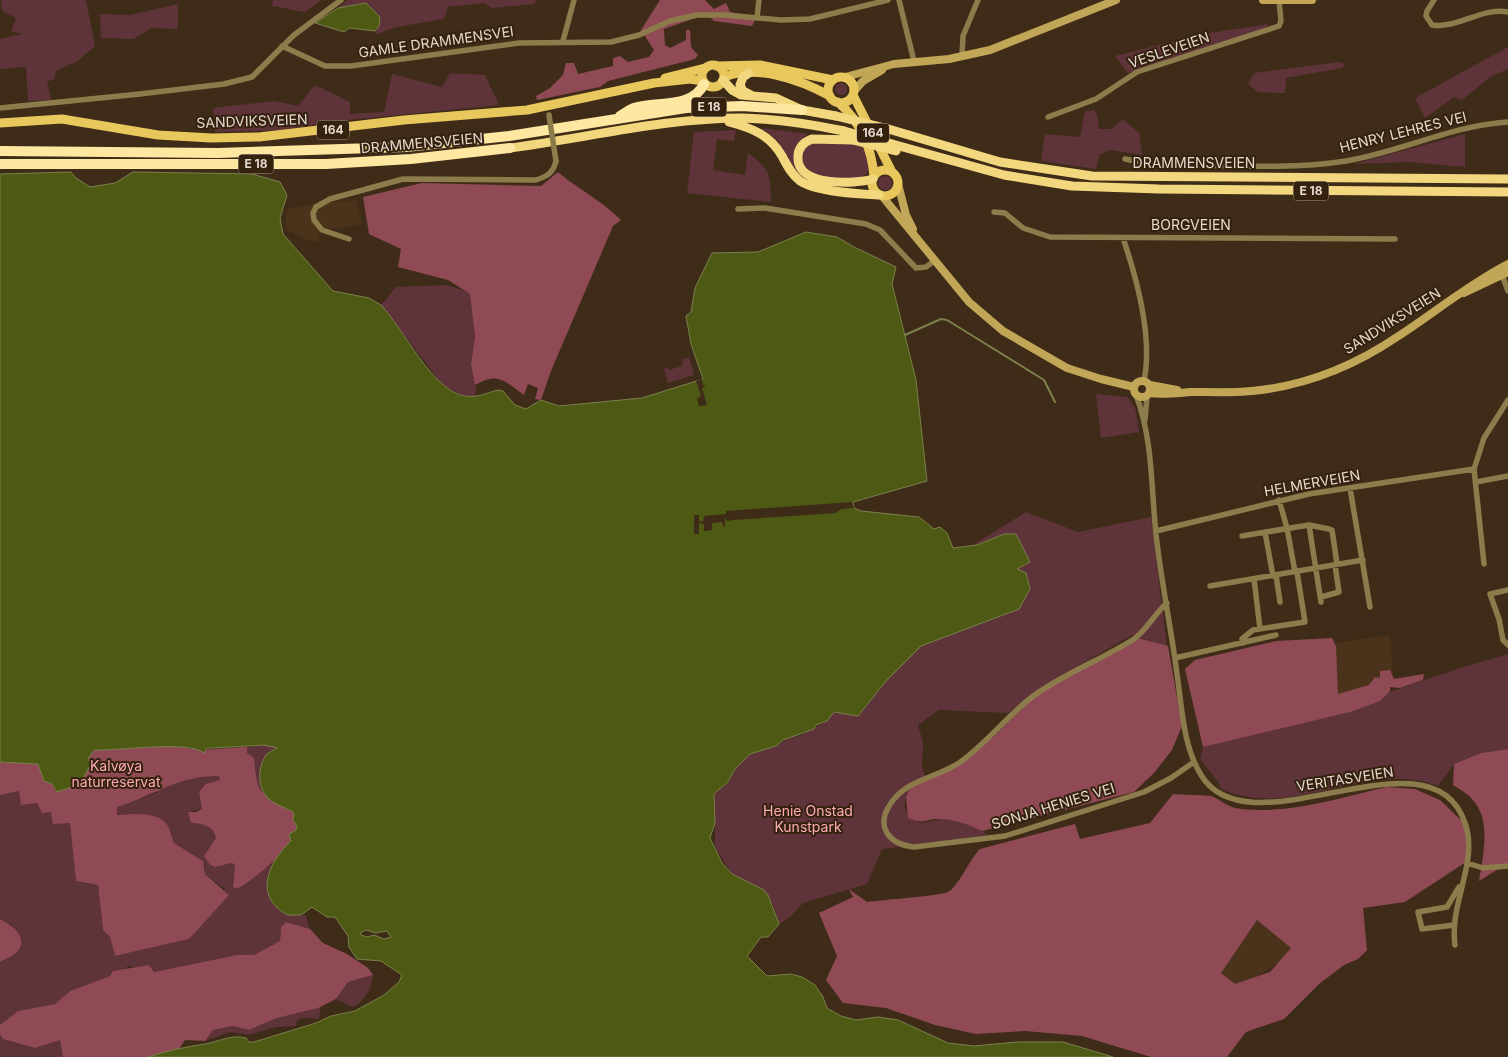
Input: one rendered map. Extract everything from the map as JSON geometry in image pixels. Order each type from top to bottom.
[{"type":"highway","name":"E 18","points":[[748,73],[743,77],[740,85],[743,91],[751,95]]},
{"type":"highway","name":"E 18","points":[[724,79],[737,93],[776,98],[802,110]]},
{"type":"highway","name":"E 18","points":[[616,118],[633,108],[690,99],[700,92],[704,83]]},
{"type":"highway","name":"DRAMMENSVEIEN","points":[[0,151],[218,153],[406,147],[509,136],[616,118],[714,106],[802,110],[836,116],[885,128],[1000,162],[1092,176],[1508,180]]},
{"type":"highway","name":"E 18","points":[[714,119],[740,125],[762,134],[778,150],[792,173],[805,184],[830,190],[880,195]]},
{"type":"highway","name":"DRAMMENSVEIEN","points":[[0,164],[326,164],[411,159],[510,148],[661,124],[714,119],[775,120],[844,131],[894,148],[910,149],[1004,176],[1072,186],[1159,189],[1508,192]]},
{"type":"highway","name":"E 18","points":[[873,178],[852,183],[820,179],[804,172],[799,164],[800,148],[812,139],[853,140],[894,148]]},
{"type":"main road","points":[[845,77],[887,66],[962,56],[1002,46],[1116,0]]},
{"type":"main road","points":[[1263,0],[1312,0]]},
{"type":"main road","name":"164","points":[[705,68],[760,65],[833,80],[845,77],[852,82],[853,93],[892,172],[897,177],[898,184]]},
{"type":"main road","points":[[716,66],[722,69],[724,79]]},
{"type":"main road","points":[[838,102],[847,101],[863,80],[887,66]]},
{"type":"main road","points":[[704,83],[702,73],[705,68]]},
{"type":"main road","name":"SANDVIKSVEIEN","points":[[654,83],[675,75],[705,68]]},
{"type":"main road","name":"164","points":[[704,83],[716,87],[724,79],[736,73],[748,73],[794,80],[830,96],[838,102],[863,133],[870,148],[873,188],[880,195]]},
{"type":"main road","name":"SANDVIKSVEIEN","points":[[0,122],[62,119],[158,135],[259,138],[414,119],[548,111],[596,96],[654,83],[690,79],[704,83]]},
{"type":"main road","points":[[830,96],[828,87],[833,80]]},
{"type":"main road","points":[[873,178],[883,170],[892,172]]},
{"type":"main road","points":[[880,195],[894,193],[898,184]]},
{"type":"main road","points":[[898,184],[906,216],[919,242]]},
{"type":"main road","points":[[880,195],[934,261]]},
{"type":"main road","name":"SANDVIKSVEIEN","points":[[934,261],[969,302],[1003,331],[1047,358],[1082,374],[1135,391],[1142,397],[1147,389],[1192,392],[1272,389],[1330,372],[1375,351],[1460,295],[1471,285],[1503,272],[1508,264]]},
{"type":"main road","points":[[1135,391],[1137,383],[1147,389]]},
{"type":"street","points":[[0,108],[140,94],[243,80],[257,74],[282,46],[340,0]]},
{"type":"street","points":[[563,42],[574,0]]},
{"type":"street","points":[[758,18],[759,0]]},
{"type":"street","name":"GAMLE DRAMMENSVEI","points":[[282,46],[325,66],[333,66],[404,60],[519,43],[611,42],[639,35],[670,21],[697,15],[810,19],[888,0]]},
{"type":"street","points":[[899,0],[914,61]]},
{"type":"street","points":[[962,56],[963,36],[978,0]]},
{"type":"street","name":"VESLEVEIEN","points":[[1048,117],[1096,99],[1137,72],[1279,26],[1281,21],[1279,0]]},
{"type":"street","points":[[1434,0],[1426,16],[1432,25],[1437,26],[1488,12],[1508,12]]},
{"type":"street","points":[[349,240],[322,230],[314,220],[313,214],[316,207],[330,199],[403,179],[536,180],[545,177],[553,171],[556,161],[548,111]]},
{"type":"street","name":"HENRY LEHRES VEI","points":[[1125,159],[1149,164],[1320,164],[1367,157],[1462,130],[1508,122]]},
{"type":"street","points":[[738,209],[765,208],[866,224],[880,230],[916,268],[926,267],[934,261]]},
{"type":"street","name":"BORGVEIEN","points":[[994,212],[1005,213],[1023,228],[1036,234],[1050,237],[1395,240]]},
{"type":"street","points":[[1123,238],[1134,269],[1144,317],[1147,389],[1145,420],[1156,531],[1184,728],[1194,762]]},
{"type":"street","points":[[1503,272],[1508,290]]},
{"type":"street","points":[[1135,391],[1145,420]]},
{"type":"street","points":[[1484,564],[1474,469],[1484,438],[1508,400]]},
{"type":"street","name":"HELMERVEIEN","points":[[1156,531],[1279,500],[1474,469]]},
{"type":"street","points":[[1476,482],[1508,476]]},
{"type":"street","points":[[1350,488],[1370,607]]},
{"type":"street","points":[[1243,643],[1242,639],[1249,632],[1305,622],[1287,528],[1279,500]]},
{"type":"street","points":[[1242,536],[1309,525],[1332,530],[1339,592],[1321,600],[1309,525]]},
{"type":"street","points":[[1265,532],[1280,602]]},
{"type":"street","points":[[1210,586],[1363,560]]},
{"type":"street","points":[[1254,579],[1260,629]]},
{"type":"street","points":[[1508,590],[1490,594],[1499,619],[1502,640],[1508,645]]},
{"type":"street","name":"SONJA HENIES VEI","points":[[1167,603],[1155,613],[1136,638],[1048,685],[1014,712],[987,740],[957,764],[910,785],[902,791],[887,811],[883,823],[884,830],[893,840],[906,846],[914,847],[1005,836],[1144,792],[1172,778],[1194,762]]},
{"type":"street","points":[[1175,658],[1276,636]]},
{"type":"street","name":"VERITASVEIEN","points":[[1194,762],[1203,778],[1216,790],[1233,798],[1257,803],[1299,799],[1392,783],[1411,783],[1431,788],[1453,803],[1465,821],[1469,838],[1467,863],[1454,925],[1455,946]]},
{"type":"street","points":[[1467,863],[1483,868],[1508,866]]},
{"type":"street","name":"VERITASVEIEN","points":[[1454,925],[1422,929],[1418,912],[1447,907],[1461,885]]},
{"type":"shaded area","points":[[366,3],[380,17],[379,26],[375,31],[349,28],[344,32],[315,23],[338,8]]},
{"type":"shaded area","points":[[71,172],[76,178],[90,187],[115,183],[133,172],[252,174],[280,182],[287,195],[280,218],[283,234],[333,291],[369,298],[381,305],[430,372],[453,392],[465,396],[478,396],[498,390],[503,391],[515,405],[526,409],[541,400],[559,406],[642,398],[703,379],[691,344],[686,316],[691,312],[695,288],[712,253],[758,252],[806,232],[837,237],[896,267],[892,284],[916,380],[927,481],[853,502],[854,508],[861,511],[919,517],[934,529],[940,527],[947,533],[953,548],[977,545],[1004,534],[1016,534],[1030,562],[1017,569],[1026,573],[1030,589],[1019,609],[921,646],[886,681],[858,716],[834,712],[827,721],[816,725],[814,729],[783,740],[776,746],[750,754],[735,769],[728,782],[714,794],[715,823],[710,838],[722,863],[732,874],[764,890],[768,895],[779,924],[768,937],[761,937],[747,956],[767,976],[791,974],[802,977],[815,985],[823,997],[827,1008],[841,1016],[856,1020],[878,1017],[898,1020],[948,1043],[974,1046],[1017,1042],[1063,1042],[1113,1057],[148,1057],[230,1038],[246,1038],[249,1042],[254,1042],[316,1023],[331,1016],[355,1011],[384,995],[399,982],[402,975],[381,961],[357,959],[349,947],[348,936],[335,917],[327,917],[312,907],[301,915],[288,915],[270,899],[267,889],[271,868],[276,858],[291,841],[289,834],[296,830],[297,826],[293,820],[293,812],[274,803],[268,798],[261,786],[260,769],[264,759],[267,754],[277,748],[264,745],[207,748],[204,753],[196,749],[183,747],[94,750],[88,759],[91,764],[80,784],[57,792],[52,784],[44,781],[38,764],[0,762],[0,174]],"holes":[[[367,930],[375,933],[387,931],[391,937],[384,939],[374,935],[367,937],[361,935],[361,932]]]},
{"type":"shaded area","points":[[357,200],[362,224],[320,231],[318,242],[301,238],[286,229],[286,214],[289,209],[314,204]]},
{"type":"shaded area","points":[[1390,635],[1393,680],[1332,702],[1336,643]]},
{"type":"shaded area","points":[[1251,915],[1297,920],[1292,954],[1239,988],[1220,971]]},
{"type":"green space","points":[[1,0],[86,0],[95,46],[78,61],[56,71],[54,80],[47,81],[51,100],[28,101],[26,67],[0,69],[0,39],[22,34],[11,31],[16,18],[2,11]]},
{"type":"green space","points":[[273,0],[321,0],[305,12],[272,6]]},
{"type":"green space","points":[[347,0],[536,0],[534,4],[492,8],[484,3],[448,7],[444,19],[396,27],[375,35],[380,17],[366,3],[338,8]]},
{"type":"green space","points":[[660,0],[705,0],[714,9],[726,3],[730,12],[751,16],[755,20],[752,26],[714,21],[707,14],[664,29],[665,45],[670,48],[686,40],[686,30],[690,30],[691,47],[698,55],[695,59],[608,81],[600,87],[537,100],[536,96],[550,88],[563,75],[566,63],[574,63],[578,74],[613,66],[613,58],[620,56],[628,62],[649,57],[654,50],[641,30]]},
{"type":"green space","points":[[178,4],[178,29],[152,28],[133,39],[101,38],[100,14],[130,15]]},
{"type":"green space","points":[[1269,24],[1263,31],[1128,73],[1115,56],[1203,34]]},
{"type":"green space","points":[[1508,47],[1508,69],[1490,77],[1462,100],[1454,97],[1425,118],[1415,98]]},
{"type":"green space","points":[[1339,62],[1345,64],[1342,68],[1286,78],[1285,93],[1258,92],[1248,84],[1254,73]]},
{"type":"green space","points":[[450,73],[485,75],[499,105],[348,120],[281,130],[215,132],[213,108],[274,101],[298,106],[315,85],[350,102],[350,114],[384,112],[392,74],[442,87]]},
{"type":"green space","points":[[839,83],[843,83],[847,89],[843,95],[839,95],[835,91],[835,87]]},
{"type":"green space","points":[[1094,110],[1098,117],[1099,129],[1111,129],[1123,119],[1139,133],[1142,155],[1111,150],[1100,154],[1096,169],[1041,161],[1045,134],[1080,137],[1085,111]]},
{"type":"green space","points":[[762,128],[808,134],[800,141],[796,148],[794,156],[795,166],[792,167],[778,141]]},
{"type":"green space","points":[[736,130],[734,141],[717,139],[713,170],[745,175],[748,153],[768,173],[771,202],[687,193],[694,132]]},
{"type":"green space","points":[[1465,134],[1465,167],[1409,162],[1354,164]]},
{"type":"green space","points":[[812,142],[847,142],[865,147],[869,164],[867,173],[860,178],[848,179],[820,175],[809,170],[802,162],[802,153]]},
{"type":"green space","points":[[558,172],[621,220],[613,226],[551,371],[541,400],[535,399],[538,388],[528,384],[524,395],[511,385],[496,378],[475,385],[471,364],[475,337],[470,294],[448,280],[398,267],[401,249],[369,234],[363,197],[422,183],[541,186]]},
{"type":"green space","points":[[882,176],[888,176],[892,183],[888,190],[882,190],[878,186],[878,180]]},
{"type":"green space","points":[[447,285],[470,293],[475,337],[471,364],[476,390],[475,396],[464,396],[445,388],[381,305],[396,287]]},
{"type":"green space","points":[[689,357],[694,375],[668,383],[664,369],[668,367],[669,370],[682,366],[683,359]]},
{"type":"green space","points":[[1096,394],[1128,397],[1135,408],[1139,432],[1101,438]]},
{"type":"green space","name":"Henie Onstad Kunstpark","points":[[1026,512],[1078,532],[1151,517],[1167,647],[1132,635],[1043,686],[1008,713],[939,710],[918,725],[923,742],[922,767],[929,782],[911,791],[905,799],[905,808],[909,817],[918,822],[945,818],[957,819],[988,835],[882,849],[867,884],[803,903],[790,917],[779,924],[774,907],[764,890],[732,874],[715,847],[715,794],[728,783],[736,769],[750,754],[776,746],[790,737],[799,736],[827,721],[834,712],[858,716],[886,681],[921,646],[1019,609],[1030,589],[1026,573],[1016,569],[1025,564],[977,545],[971,546]]},
{"type":"green space","points":[[1138,638],[1168,646],[1182,726],[1172,750],[1154,773],[1134,792],[982,831],[951,820],[934,819],[921,821],[908,818],[906,797],[911,787],[959,765],[991,739],[1041,690]]},
{"type":"green space","points":[[1332,638],[1336,646],[1338,694],[1369,685],[1375,677],[1380,678],[1380,671],[1390,670],[1394,679],[1424,674],[1423,680],[1400,688],[1390,687],[1390,691],[1380,701],[1350,712],[1203,747],[1185,669],[1195,660],[1276,641]]},
{"type":"green space","points":[[1508,654],[1508,749],[1481,753],[1454,764],[1438,786],[1411,780],[1384,780],[1302,795],[1275,798],[1248,797],[1221,789],[1200,758],[1203,747],[1367,700],[1460,668]]},
{"type":"green space","name":"Kalvøya naturreservat","points":[[276,745],[278,750],[269,751],[267,755],[260,787],[265,794],[282,805],[270,899],[282,910],[290,914],[305,914],[310,929],[286,922],[281,927],[280,941],[254,955],[235,955],[153,972],[129,966],[120,971],[114,971],[110,976],[70,991],[55,1004],[18,1011],[0,1025],[0,962],[17,952],[12,925],[0,919],[0,762],[89,761]],"holes":[[[221,780],[271,864],[237,889],[233,887],[235,865],[232,863],[215,867],[210,865],[204,856],[216,838],[212,830],[188,812],[202,809],[199,792]],[[158,792],[117,807],[117,815],[146,814],[160,818],[170,830],[174,843],[194,855],[205,866],[205,874],[225,889],[189,939],[115,956],[110,937],[103,930],[98,885],[76,881],[71,823],[51,812],[42,813],[37,803],[20,804]]]},
{"type":"green space","name":"Kalvøya naturreservat","points":[[173,746],[200,750],[247,747],[247,753],[254,758],[259,788],[268,797],[295,814],[293,820],[297,826],[288,844],[273,862],[237,889],[233,887],[235,865],[232,863],[215,867],[210,865],[204,856],[216,838],[215,834],[207,826],[191,823],[188,812],[196,812],[202,809],[199,792],[206,784],[220,780],[219,776],[190,779],[117,807],[117,815],[146,814],[160,818],[170,830],[174,843],[203,861],[205,874],[229,895],[189,939],[115,956],[110,937],[103,930],[98,885],[76,881],[70,823],[53,824],[51,812],[42,813],[37,803],[21,805],[19,791],[0,795],[0,762],[38,764],[44,781],[52,784],[55,791],[80,784],[91,764],[88,758],[94,750]]},
{"type":"green space","points":[[1508,749],[1508,863],[1479,881],[1485,838],[1482,817],[1472,799],[1453,785],[1454,764],[1481,753]]},
{"type":"green space","points":[[1387,787],[1415,789],[1440,800],[1462,821],[1469,842],[1466,862],[1405,902],[1363,908],[1367,950],[1358,959],[1344,965],[1319,984],[1284,1019],[1246,1032],[1227,1057],[1151,1057],[1082,1036],[1025,1031],[976,1034],[935,1025],[886,1008],[843,1003],[826,980],[837,956],[819,913],[853,897],[849,889],[867,902],[948,892],[956,884],[980,849],[1075,824],[1080,839],[1150,823],[1173,794],[1211,796],[1235,808],[1273,810],[1331,801]],"holes":[[[1257,920],[1291,948],[1270,972],[1235,984],[1221,973]]]},
{"type":"green space","points":[[0,919],[18,932],[21,942],[17,952],[0,962]]},
{"type":"green space","points":[[286,922],[310,929],[323,943],[347,954],[368,968],[373,975],[348,982],[336,999],[318,1008],[277,1018],[249,1030],[233,1026],[213,1030],[205,1041],[185,1040],[179,1049],[148,1057],[63,1057],[60,1040],[35,1048],[3,1039],[0,1035],[0,1025],[18,1011],[55,1004],[70,991],[110,976],[113,971],[149,965],[154,972],[236,955],[254,955],[280,941],[281,927]]},
{"type":"green space","points":[[373,975],[367,994],[353,1007],[336,999],[348,982]]},
{"type":"green space","points":[[321,1006],[319,1019],[304,1018],[297,1020],[296,1026],[276,1027],[249,1035],[230,1032],[205,1041],[213,1030],[233,1026],[249,1030],[277,1018]]},
{"type":"green space","points":[[0,1035],[3,1039],[35,1048],[60,1040],[63,1057],[0,1057]]},
{"type":"pier","points":[[702,379],[703,385],[706,386],[702,388],[707,405],[699,406],[697,399],[701,396],[696,381]]},
{"type":"pier","points":[[852,502],[854,508],[841,509],[836,513],[727,521],[725,517],[725,527],[723,527],[722,522],[712,523],[712,530],[704,531],[704,524],[699,523],[699,534],[694,534],[694,515],[699,515],[699,521],[703,522],[704,516],[726,514],[726,511]]},
{"type":"waterway","points":[[905,335],[941,319],[947,320],[1044,380],[1055,402]]}]
